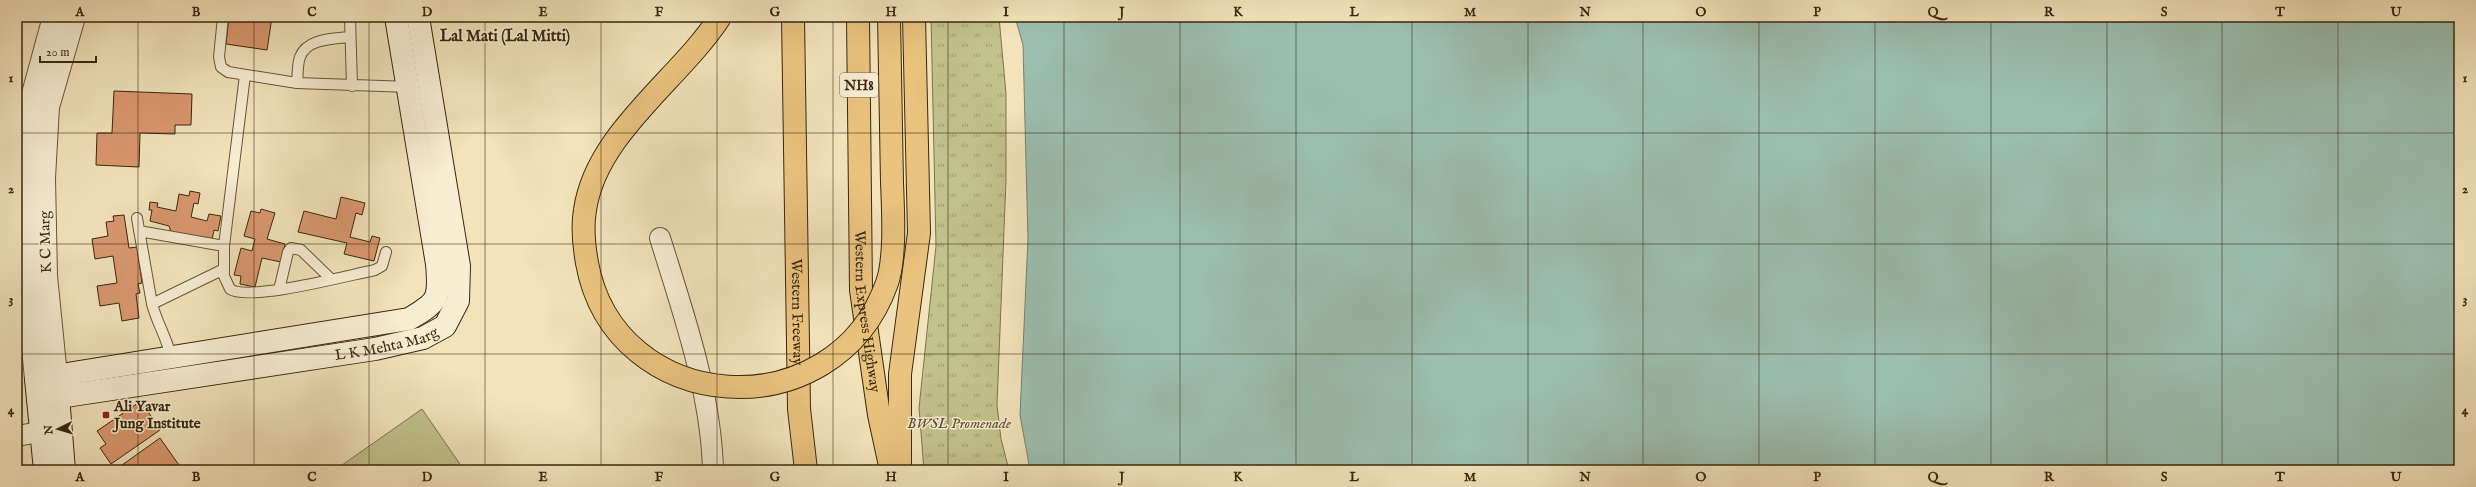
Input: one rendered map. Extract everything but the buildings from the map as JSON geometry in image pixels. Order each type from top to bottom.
[{"type":"highway","points":[[720,17],[687,61],[638,113],[602,164],[585,209],[585,248],[591,286],[603,312],[619,335],[643,355],[688,380],[722,387],[751,388],[782,382],[810,372],[837,354],[858,334],[876,307],[887,282],[893,219],[889,17]]},
{"type":"highway","name":"Western Freeway","points":[[793,17],[799,409],[806,470]]},
{"type":"highway","name":"Western Express Highway","points":[[858,17],[861,152],[861,290],[879,414],[891,470]]},
{"type":"highway","points":[[901,470],[900,374],[919,233],[914,17]]},
{"type":"main road","name":"K C Marg","points":[[54,17],[32,106],[36,151],[28,178],[35,218],[30,286],[47,388],[52,429],[64,470]]},
{"type":"main road","name":"K C Marg","points":[[32,106],[74,17]]},
{"type":"main road","name":"L K Mehta Marg","points":[[47,388],[124,365],[409,319],[424,310],[437,298],[439,286],[437,264],[396,17]]},
{"type":"main road","name":"L K Mehta Marg","points":[[47,388],[127,387],[338,355],[423,338],[445,326],[458,301],[459,266],[418,17]]},
{"type":"main road","points":[[334,331],[338,355]]},
{"type":"main road","points":[[202,352],[204,375]]},
{"type":"main road","points":[[124,365],[127,387]]},
{"type":"main road","name":"K C Marg","points":[[45,470],[52,429]]},
{"type":"street","points":[[660,238],[689,331],[712,442],[713,470]]},
{"type":"street","points":[[17,436],[52,429]]},
{"type":"lane","points":[[223,17],[219,57],[221,67],[231,73],[297,83],[408,87],[429,84]]},
{"type":"lane","points":[[350,17],[352,86]]},
{"type":"lane","points":[[297,83],[300,57],[308,47],[323,40],[350,38]]},
{"type":"lane","points":[[245,75],[224,246],[224,269],[226,283],[233,292],[240,294],[279,290],[378,269],[383,263],[386,252]]},
{"type":"lane","points":[[137,218],[152,304],[157,320],[168,340],[171,357]]},
{"type":"lane","points":[[140,231],[224,246]]},
{"type":"lane","points":[[279,290],[288,252],[291,248],[301,250],[331,279]]},
{"type":"lane","points":[[152,304],[224,269]]},
{"type":"green space","name":"BWSL Promenade","points":[[931,17],[999,17],[1006,94],[1006,180],[997,405],[1001,439],[1009,470],[924,470],[919,408],[936,246]]},
{"type":"green space","points":[[422,409],[464,470],[335,470]]},
{"type":"shaded area","points":[[1015,17],[2459,17],[2459,470],[1030,470],[1020,415],[1028,239],[1023,45]]},
{"type":"place","name":"Ali Yavar Jung Institute","points":[[106,415]]},
{"type":"district","name":"Lal Mati (Lal Mitti)","points":[[505,35]]}]
